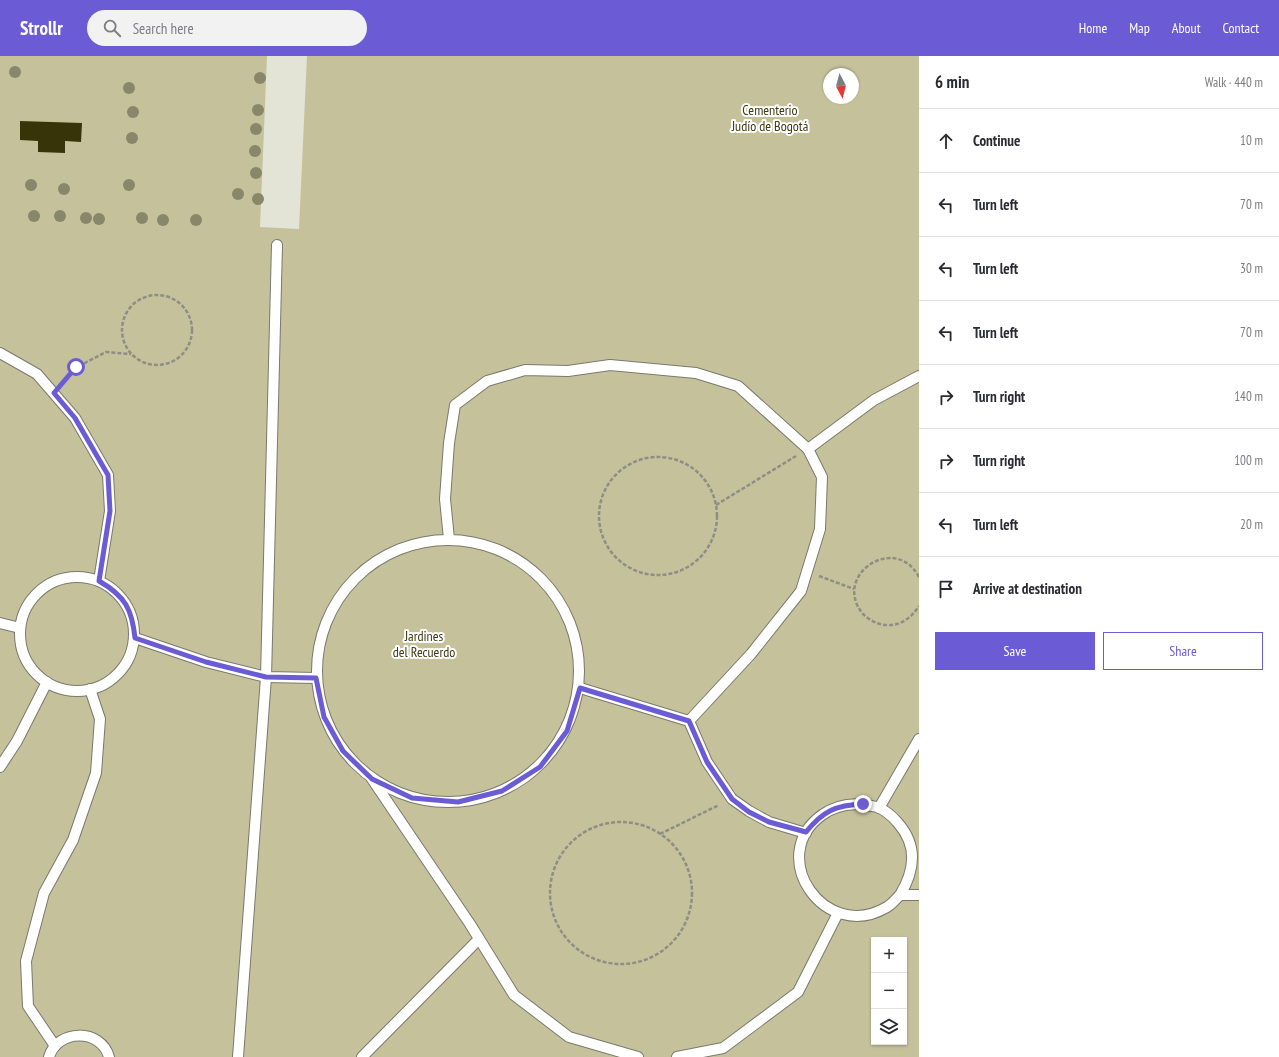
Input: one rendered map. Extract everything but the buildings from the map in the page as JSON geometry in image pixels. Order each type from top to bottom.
[{"type":"lane","points":[[238,1057],[266,677],[277,245]]},
{"type":"lane","points":[[0,353],[37,374],[54,393],[75,418],[108,475],[110,511],[99,581]]},
{"type":"lane","points":[[449,539],[446,499],[449,443],[455,405],[487,380],[526,370],[568,370],[610,365],[696,373],[738,386],[808,448],[822,477],[820,529],[801,591],[751,654],[689,721]]},
{"type":"lane","points":[[808,448],[874,400],[919,376]]},
{"type":"lane","points":[[372,779],[412,798],[458,802],[502,791],[540,767],[567,731],[580,688],[578,643],[562,602],[532,568],[494,546],[449,539],[407,545],[368,565],[339,596],[320,636],[316,678],[324,717],[343,751],[372,779],[479,939],[514,995],[569,1037],[638,1057]]},
{"type":"lane","points":[[82,577],[99,581],[115,590],[126,604],[133,620],[135,638],[130,656],[121,671],[107,683],[90,689],[75,691],[60,688],[47,682],[35,672],[26,659],[21,644],[20,628],[25,611],[34,596],[48,585],[64,578],[82,577]]},
{"type":"lane","points":[[0,623],[20,628]]},
{"type":"lane","points":[[135,638],[206,662],[266,677],[316,678]]},
{"type":"lane","points":[[0,767],[17,741],[47,682]]},
{"type":"lane","points":[[580,688],[689,721],[707,762],[732,799],[749,812],[769,822],[806,832]]},
{"type":"lane","points":[[55,1046],[28,1006],[26,961],[44,893],[73,840],[96,773],[100,719],[90,689]]},
{"type":"lane","points":[[879,808],[919,739]]},
{"type":"lane","points":[[846,804],[863,804],[879,808],[894,818],[905,831],[912,846],[913,864],[909,880],[900,895],[887,907],[872,914],[854,916],[838,913],[820,904],[807,889],[800,871],[800,851],[806,832],[816,819],[830,810],[846,804]]},
{"type":"lane","points":[[900,895],[919,895]]},
{"type":"lane","points":[[677,1057],[696,1055],[723,1048],[798,992],[838,913]]},
{"type":"lane","points":[[362,1057],[479,939]]},
{"type":"lane","points":[[49,1057],[55,1046],[65,1038],[75,1036],[85,1036],[94,1039],[102,1046],[108,1057]]},
{"type":"path","points":[[54,393],[76,367],[106,352],[131,354],[140,361],[150,365],[162,365],[172,362],[181,355],[188,346],[191,336],[192,325],[188,314],[181,305],[171,298],[159,295],[147,296],[136,302],[128,310],[123,321],[121,333],[124,344],[131,354]]},
{"type":"path","points":[[716,505],[808,448]]},
{"type":"path","points":[[662,457],[681,462],[697,472],[709,487],[716,505],[716,525],[710,544],[699,559],[682,570],[663,575],[644,574],[626,566],[611,553],[601,536],[598,517],[601,498],[610,481],[624,467],[642,459],[662,457]]},
{"type":"path","points":[[919,577],[916,570],[907,563],[896,558],[884,558],[873,561],[864,568],[854,589],[855,599],[860,609],[867,618],[876,623],[887,625],[898,624],[908,619],[919,606]]},
{"type":"path","points":[[807,571],[854,589]]},
{"type":"path","points":[[660,834],[732,799]]},
{"type":"path","points":[[614,822],[638,824],[660,834],[677,849],[688,870],[692,892],[689,915],[678,935],[662,952],[640,962],[618,964],[595,960],[574,947],[559,929],[550,907],[550,883],[557,861],[572,842],[591,828],[614,822]]},
{"type":"green space","name":"Jardines del Recuerdo","points":[[0,56],[267,56],[260,227],[299,229],[307,56],[919,56],[919,1057],[0,1057]]},
{"type":"route","points":[[76,367],[54,393],[75,418],[108,475],[110,511],[99,581],[115,590],[126,604],[133,620],[135,638],[206,662],[266,677],[316,678],[324,717],[343,751],[372,779],[412,798],[458,802],[502,791],[540,767],[567,731],[580,688],[689,721],[707,762],[732,799],[749,812],[769,822],[806,832],[816,819],[830,810],[846,804],[863,804]]},
{"type":"park label","name":"Cementerio Judío de Bogotá","points":[[770,118]]}]
